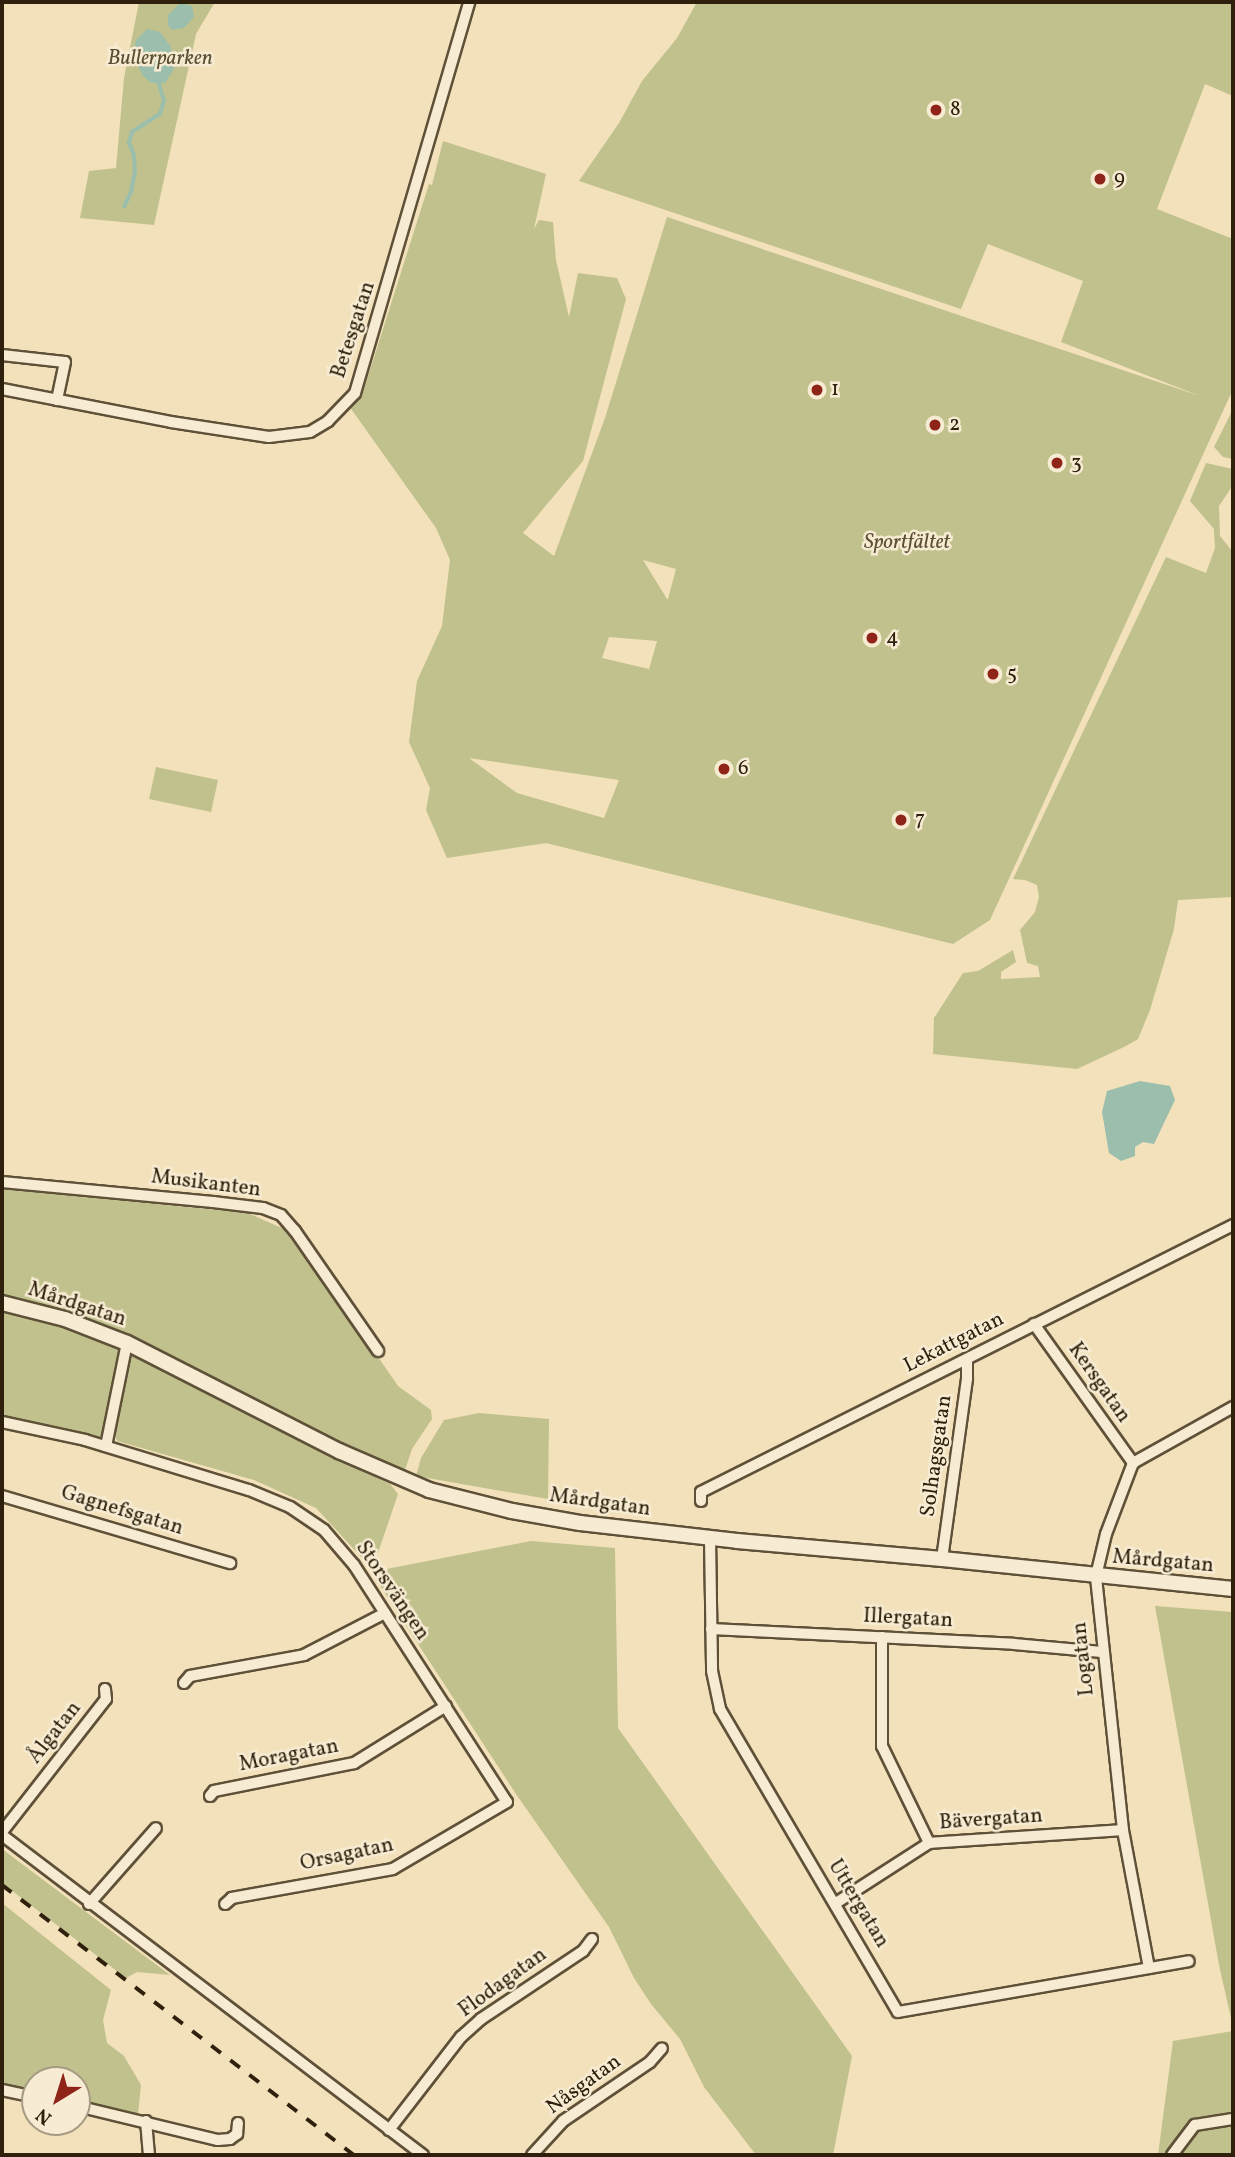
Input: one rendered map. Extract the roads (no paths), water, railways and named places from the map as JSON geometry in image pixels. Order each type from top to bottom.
[{"type":"street","name":"Betesgatan","points":[[2,389],[269,437],[310,432],[344,407],[355,393],[381,309],[469,2]]},
{"type":"street","points":[[2,355],[65,362],[57,400]]},
{"type":"street","name":"Musikanten","points":[[2,1182],[263,1208],[281,1216],[295,1231],[378,1351]]},
{"type":"street","name":"Lekattgatan","points":[[701,1502],[701,1492],[1233,1225]]},
{"type":"street","name":"Mårdgatan","points":[[2,1303],[65,1319],[127,1343],[339,1451],[429,1490],[512,1511],[580,1523],[710,1538],[1233,1589]]},
{"type":"street","name":"Kersgatan","points":[[1034,1324],[1133,1463]]},
{"type":"street","points":[[106,1446],[127,1343]]},
{"type":"street","name":"Solhagsgatan","points":[[942,1559],[967,1378],[967,1359]]},
{"type":"street","points":[[1133,1463],[1233,1407]]},
{"type":"street","name":"Storsvängen","points":[[2,1422],[106,1446],[249,1490],[290,1507],[324,1530],[354,1564],[506,1802]]},
{"type":"street","name":"Logatan","points":[[1133,1463],[1106,1534],[1096,1576],[1123,1830],[1149,1968]]},
{"type":"street","name":"Gagnefsgatan","points":[[2,1496],[203,1561],[230,1563]]},
{"type":"street","name":"Uttergatan","points":[[710,1538],[712,1671],[720,1709],[898,2012],[1189,1961]]},
{"type":"street","points":[[184,1683],[190,1676],[304,1655],[385,1613]]},
{"type":"street","name":"Illergatan","points":[[711,1629],[1102,1651]]},
{"type":"street","points":[[882,1637],[882,1746],[929,1843]]},
{"type":"street","name":"Ålgatan","points":[[2,1834],[106,1699],[105,1689]]},
{"type":"street","name":"Moragatan","points":[[210,1796],[214,1791],[354,1763],[446,1706]]},
{"type":"street","name":"Orsagatan","points":[[225,1904],[232,1898],[393,1869],[506,1802]]},
{"type":"street","points":[[89,1904],[156,1828]]},
{"type":"street","name":"Bävergatan","points":[[836,1903],[929,1843],[1123,1830]]},
{"type":"street","points":[[2,1834],[89,1904],[423,2155]]},
{"type":"street","name":"Flodagatan","points":[[389,2130],[461,2037],[481,2019],[583,1951],[592,1939]]},
{"type":"street","name":"Nåsgatan","points":[[532,2155],[564,2121],[649,2062],[662,2048]]},
{"type":"street","points":[[2,2090],[21,2094]]},
{"type":"street","points":[[91,2109],[218,2140],[230,2139],[237,2133],[238,2123]]},
{"type":"street","points":[[1172,2155],[1195,2124],[1233,2119]]},
{"type":"street","points":[[146,2121],[149,2155]]},
{"type":"waterway","points":[[124,207],[131,192],[135,171],[134,155],[129,143],[132,132],[160,114],[164,101],[159,85]]},
{"type":"railway","points":[[2,1885],[354,2155]]},
{"type":"place","name":"8","points":[[936,110]]},
{"type":"place","name":"9","points":[[1100,179]]},
{"type":"place","name":"1","points":[[817,390]]},
{"type":"place","name":"2","points":[[935,425]]},
{"type":"place","name":"3","points":[[1057,463]]},
{"type":"place","name":"4","points":[[872,638]]},
{"type":"place","name":"5","points":[[993,674]]},
{"type":"place","name":"6","points":[[724,769]]},
{"type":"place","name":"7","points":[[901,820]]},
{"type":"park label","name":"Bullerparken","points":[[160,59]]},
{"type":"park label","name":"Sportfältet","points":[[907,543]]}]
